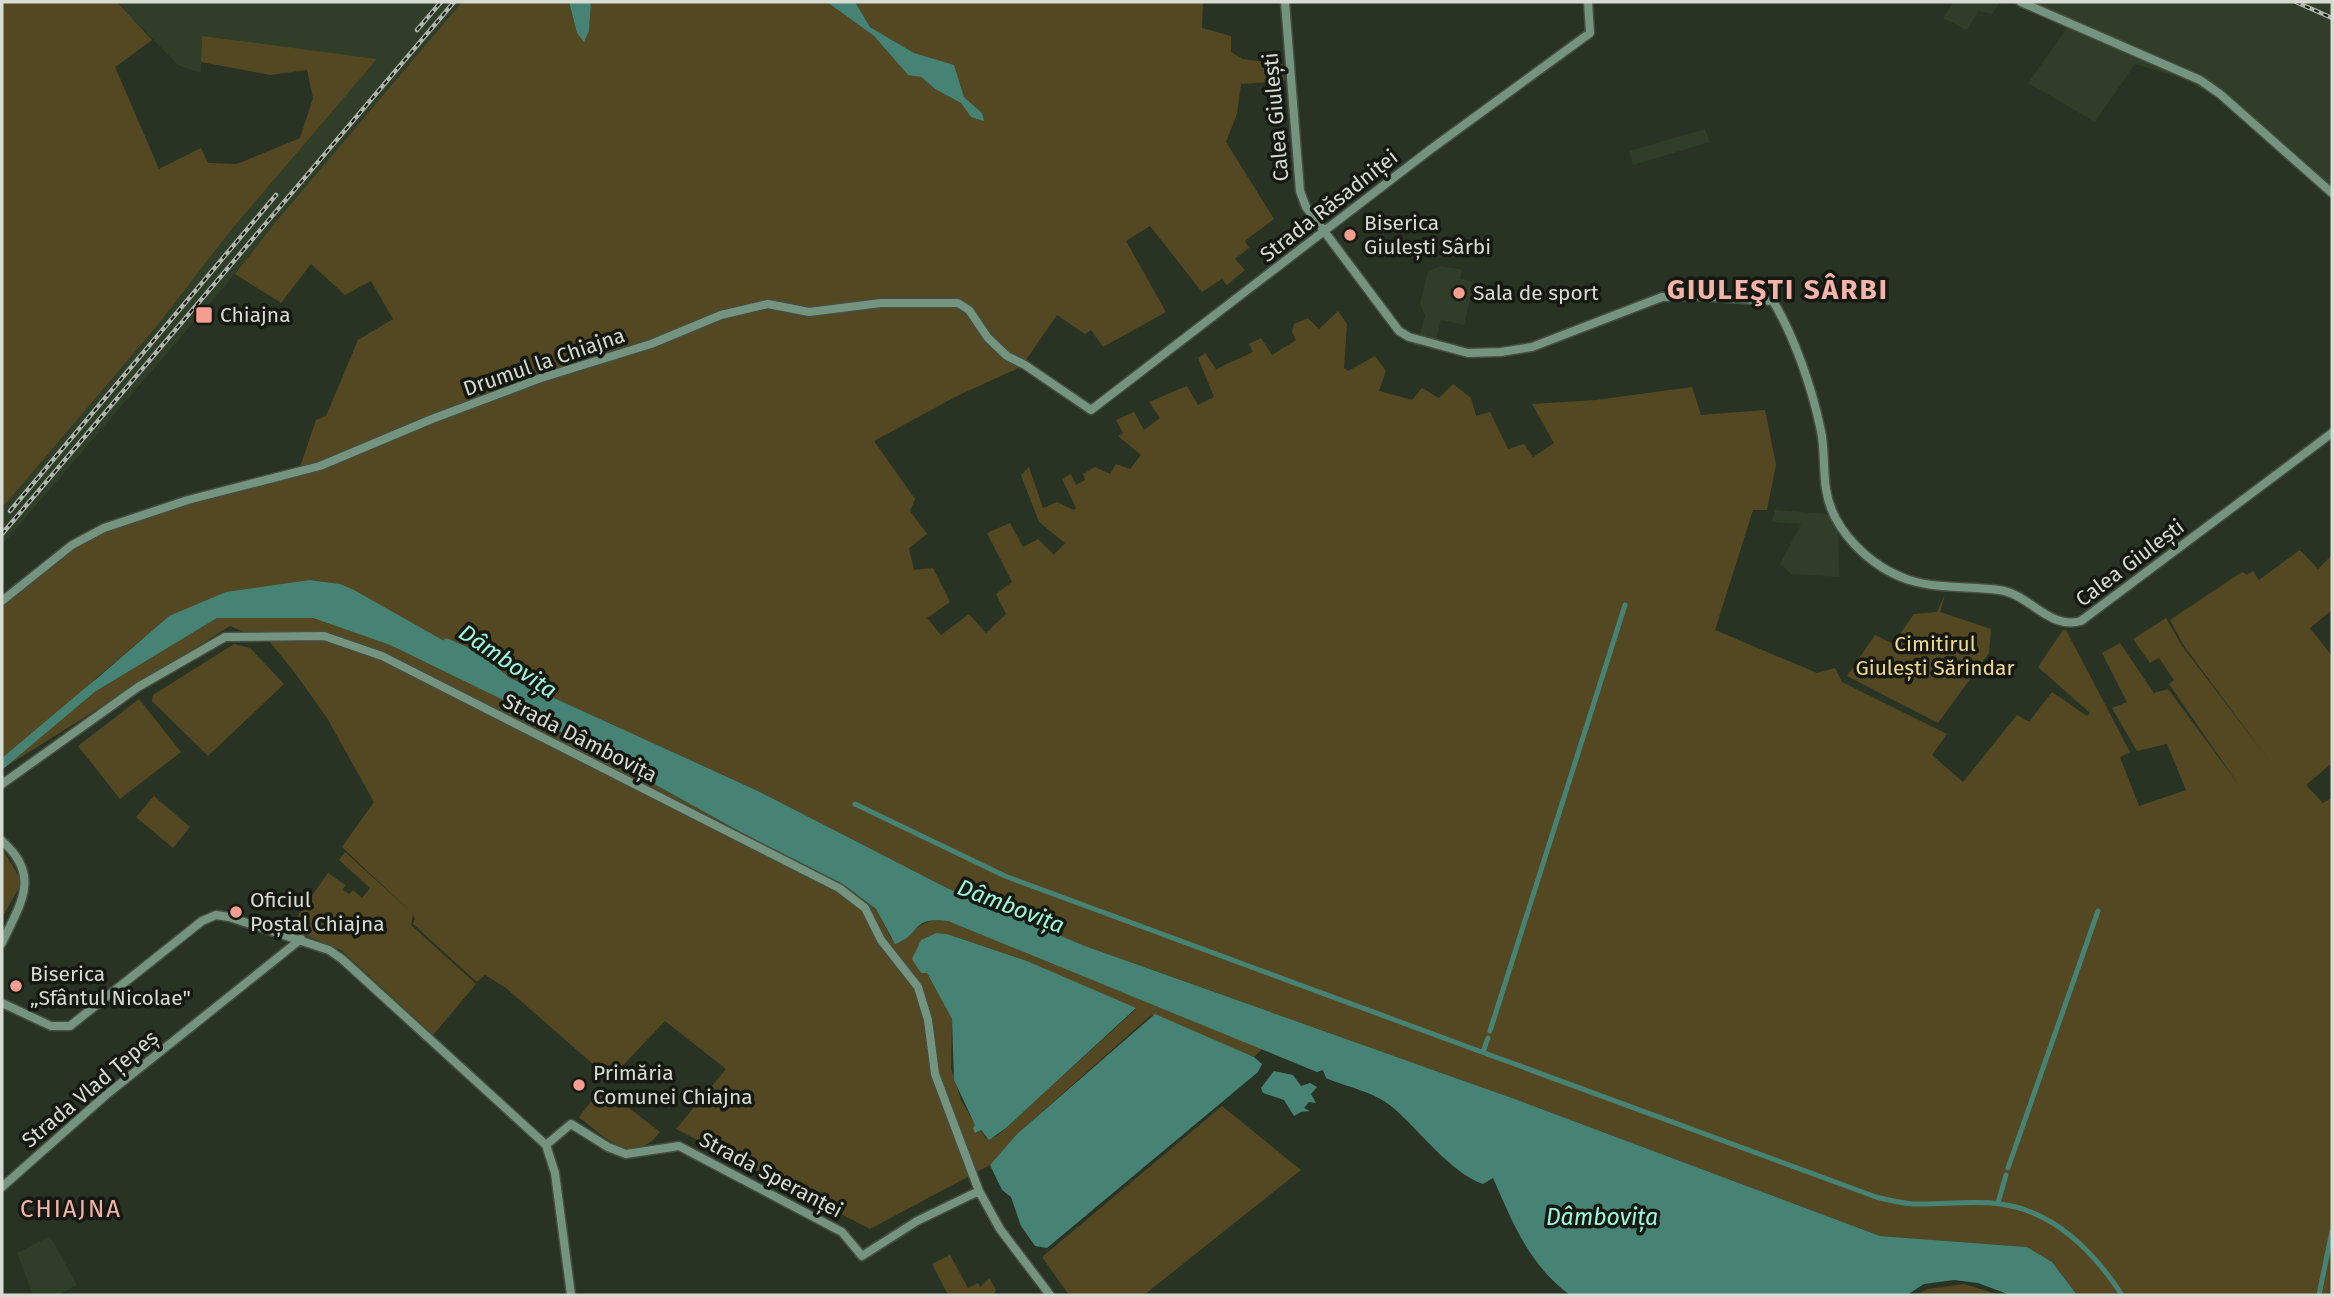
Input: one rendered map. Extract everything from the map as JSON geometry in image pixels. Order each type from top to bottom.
[{"type":"main road","name":"Calea Giulești","points":[[1285,2],[1300,191],[1306,206],[1399,331],[1409,337],[1468,353],[1532,347],[1662,298],[1697,296],[1773,301],[1786,326],[1819,422],[1828,499],[1841,526],[1855,545],[1883,567],[1906,578],[1939,586],[2007,591],[2055,620],[2067,623],[2081,621],[2096,613],[2332,433]]},
{"type":"main road","name":"Strada Răsadniței","points":[[1091,410],[1431,149],[1590,33],[1588,2]]},
{"type":"main road","points":[[2021,2],[2200,80],[2220,94],[2332,193]]},
{"type":"main road","name":"Drumul la Chiajna","points":[[2,601],[72,545],[120,522],[188,500],[320,466],[432,419],[541,378],[651,344],[721,315],[768,304],[799,311],[881,303],[958,303],[969,310],[988,338],[1007,356],[1025,365],[1091,410]]},
{"type":"main road","name":"Strada Dâmbovița","points":[[2,784],[138,687],[225,637],[314,635],[334,637],[366,648],[839,888],[859,901],[881,940],[922,996],[935,1074],[979,1191],[1000,1229],[1050,1295]]},
{"type":"main road","points":[[2,841],[17,859],[26,888],[2,943]]},
{"type":"main road","points":[[2,1003],[51,1026],[70,1026],[206,918],[229,917],[301,939],[342,958],[546,1145],[555,1173],[571,1295]]},
{"type":"main road","name":"Strada Vlad Țepeș","points":[[2,1187],[106,1095],[301,939]]},
{"type":"main road","name":"Strada Speranței","points":[[546,1145],[571,1124],[608,1147],[626,1154],[679,1146],[842,1232],[862,1256],[917,1221],[979,1191]]},
{"type":"shaded area","points":[[117,2],[462,2],[235,274],[2,545],[2,508],[156,327],[232,229],[377,59],[202,37],[201,73],[178,65]]},
{"type":"shaded area","points":[[1954,2],[2000,2],[1992,14],[1978,11],[1967,30],[1943,18]]},
{"type":"shaded area","points":[[2009,2],[2332,2],[2332,196],[2252,124],[2212,94],[2184,79],[2135,64],[2095,122],[2028,83],[2067,28]]},
{"type":"shaded area","points":[[1705,129],[1710,142],[1633,165],[1629,151]]},
{"type":"shaded area","points":[[1440,266],[1459,269],[1462,271],[1460,279],[1474,282],[1464,325],[1441,320],[1436,341],[1419,337],[1425,316],[1420,304],[1428,271]]},
{"type":"shaded area","points":[[1775,510],[1830,514],[1838,530],[1839,577],[1791,574],[1780,564],[1801,524],[1772,522]]},
{"type":"shaded area","points":[[50,1236],[77,1285],[58,1295],[33,1295],[17,1253]]},
{"type":"green space","points":[[2,2],[117,2],[152,40],[115,67],[159,169],[201,148],[208,163],[237,164],[300,138],[313,98],[307,70],[270,75],[201,62],[202,36],[377,59],[232,229],[156,327],[2,508]]},
{"type":"green space","points":[[462,2],[569,2],[577,33],[589,31],[591,2],[827,2],[874,36],[908,75],[921,77],[935,89],[961,103],[971,117],[982,113],[964,97],[954,66],[914,53],[870,27],[855,2],[1203,2],[1202,28],[1231,36],[1231,52],[1243,59],[1283,64],[1285,81],[1241,84],[1237,114],[1226,142],[1274,219],[1245,241],[1249,248],[1235,259],[1245,270],[1227,285],[1222,279],[1202,292],[1150,226],[1126,241],[1166,312],[1103,347],[1091,330],[1085,334],[1057,315],[1021,367],[957,396],[874,441],[915,499],[910,511],[927,534],[909,548],[914,570],[933,568],[950,602],[927,618],[941,635],[969,614],[986,633],[1006,614],[996,594],[1012,582],[987,533],[1010,523],[1023,547],[1038,539],[1054,555],[1065,543],[1039,522],[1021,475],[1029,467],[1043,508],[1057,502],[1074,510],[1076,508],[1062,479],[1071,474],[1076,485],[1085,480],[1083,474],[1095,467],[1110,474],[1116,464],[1130,469],[1141,455],[1118,436],[1123,433],[1116,420],[1134,412],[1144,430],[1160,418],[1149,402],[1187,386],[1198,405],[1214,397],[1198,358],[1205,353],[1216,369],[1253,352],[1249,344],[1261,338],[1272,355],[1296,340],[1292,332],[1294,324],[1308,318],[1319,329],[1338,311],[1347,324],[1344,368],[1348,371],[1375,356],[1386,371],[1379,391],[1412,400],[1422,388],[1439,398],[1453,384],[1471,398],[1476,416],[1490,412],[1508,449],[1524,444],[1533,457],[1554,443],[1532,404],[1596,400],[1692,387],[1701,415],[1765,410],[1776,465],[1767,510],[1753,510],[1715,630],[1817,673],[1835,668],[1842,682],[1947,734],[1932,755],[1963,782],[2017,715],[2029,722],[2052,692],[2087,716],[2090,713],[2038,667],[2063,630],[2066,630],[2130,752],[2120,757],[2139,806],[2186,790],[2167,744],[2137,751],[2112,708],[2127,702],[2102,653],[2120,643],[2154,693],[2168,689],[2239,785],[2169,684],[2174,680],[2159,658],[2150,663],[2133,639],[2166,618],[2182,646],[2268,759],[2184,646],[2170,620],[2242,572],[2247,575],[2253,571],[2259,580],[2300,550],[2318,569],[2332,555],[2332,610],[2310,628],[2332,656],[2332,763],[2306,785],[2323,803],[2332,798],[2332,1295],[2077,1295],[2052,1262],[2027,1247],[1880,1236],[1523,1102],[1085,946],[947,888],[758,791],[506,676],[340,584],[310,580],[169,616],[87,686],[93,693],[217,618],[313,618],[390,645],[499,698],[764,845],[847,887],[876,909],[891,938],[901,942],[922,924],[948,921],[1262,1049],[1254,1057],[1155,1015],[1150,1016],[1017,1134],[990,1165],[870,1229],[676,1129],[726,1069],[665,1021],[610,1079],[506,988],[485,975],[477,982],[413,924],[413,914],[411,925],[476,984],[433,1035],[341,950],[289,928],[328,873],[345,885],[343,890],[349,894],[353,890],[362,898],[370,888],[339,860],[345,852],[412,913],[342,847],[374,802],[327,718],[270,642],[230,626],[2,769],[2,598],[48,564],[103,533],[157,512],[297,476],[316,420],[326,416],[358,340],[393,319],[371,281],[345,295],[311,264],[281,303],[235,274]],"holes":[[[936,933],[947,934],[1027,961],[1136,1009],[996,1137],[986,1138],[980,1130],[976,1133],[976,1126],[961,1100],[951,1068],[952,1019],[927,973],[921,973],[916,963],[921,940]]]},
{"type":"green space","name":"Cimitirul Giulești Sărindar","points":[[1945,594],[1940,612],[1991,629],[1989,653],[1938,723],[1847,676],[1875,635],[1893,644],[1914,614],[1937,612]]},
{"type":"green space","points":[[234,644],[250,648],[284,684],[208,756],[152,701],[153,695]]},
{"type":"green space","points":[[139,699],[181,752],[120,799],[78,746]]},
{"type":"green space","points":[[154,796],[190,827],[173,848],[136,817]]},
{"type":"green space","points":[[2,848],[22,882],[2,918]]},
{"type":"green space","points":[[602,1087],[660,1132],[650,1142],[629,1148],[619,1146],[599,1133],[579,1117]]},
{"type":"green space","points":[[1222,1106],[1301,1170],[1144,1295],[1069,1295],[1042,1257]]},
{"type":"green space","points":[[950,1255],[968,1288],[978,1283],[980,1287],[989,1278],[996,1290],[994,1295],[948,1295],[932,1264]]},
{"type":"green space","points":[[1964,1284],[2000,1295],[1915,1295],[1928,1289]]},
{"type":"water","points":[[569,2],[591,2],[589,31],[584,42],[577,33]]},
{"type":"water","points":[[827,2],[855,2],[870,27],[914,53],[954,65],[964,97],[982,113],[984,121],[971,117],[961,103],[935,89],[921,77],[908,75],[874,36]]},
{"type":"water","name":"Dâmbovița","points":[[310,580],[340,584],[354,590],[506,676],[758,791],[947,888],[1085,946],[1523,1102],[1880,1236],[2027,1247],[2052,1262],[2077,1295],[2010,1295],[1978,1283],[1954,1280],[1924,1284],[1907,1295],[1570,1295],[1533,1257],[1515,1227],[1493,1178],[1483,1184],[1458,1170],[1384,1101],[1326,1078],[1323,1070],[1317,1072],[948,921],[927,921],[895,944],[876,909],[847,887],[764,845],[499,698],[390,645],[313,618],[217,618],[93,693],[87,687],[169,616],[226,592]]},
{"type":"water","points":[[936,933],[947,934],[1027,961],[1136,1008],[1006,1128],[989,1140],[981,1130],[975,1133],[975,1125],[954,1080],[952,1019],[927,973],[921,973],[912,959],[921,940]]},
{"type":"water","points":[[1155,1014],[1254,1057],[1262,1064],[1258,1072],[1047,1248],[1035,1246],[1021,1226],[1011,1197],[1002,1190],[990,1165],[1017,1134]]},
{"type":"water","points":[[1274,1071],[1293,1075],[1301,1086],[1310,1083],[1317,1087],[1311,1094],[1316,1103],[1309,1102],[1304,1108],[1310,1111],[1294,1116],[1284,1100],[1263,1093],[1261,1088]]},
{"type":"waterway","points":[[1490,1031],[1625,605]]},
{"type":"waterway","name":"Dâmbovița","points":[[447,643],[474,655],[503,678]]},
{"type":"waterway","name":"Dâmbovița","points":[[2,764],[97,684]]},
{"type":"waterway","points":[[855,804],[1005,876],[1498,1058]]},
{"type":"waterway","points":[[2008,1168],[2098,911]]},
{"type":"waterway","points":[[1483,1052],[1488,1038]]},
{"type":"waterway","points":[[1501,1059],[1876,1197],[1913,1204],[1979,1202],[2020,1208],[2038,1215],[2071,1236],[2099,1264],[2122,1295]]},
{"type":"waterway","points":[[1998,1203],[2006,1175]]},
{"type":"waterway","points":[[2319,1295],[2332,1231]]},
{"type":"railway","points":[[417,30],[441,2]]},
{"type":"railway","points":[[2,534],[454,2]]},
{"type":"railway","points":[[2296,2],[2332,18]]},
{"type":"railway","points":[[10,511],[276,195]]},
{"type":"place","name":"Biserica Giulești Sârbi","points":[[1350,235]]},
{"type":"place","name":"Sala de sport","points":[[1459,293]]},
{"type":"place","name":"Chiajna","points":[[204,315]]},
{"type":"place","name":"Oficiul Poștal Chiajna","points":[[236,912]]},
{"type":"place","name":"Biserica „Sfântul Nicolae\"","points":[[16,986]]},
{"type":"place","name":"Primăria Comunei Chiajna","points":[[579,1085]]},
{"type":"district","name":"GIULEŞTI SÂRBI","points":[[1778,289]]},
{"type":"district","name":"CHIAJNA","points":[[71,1209]]}]
